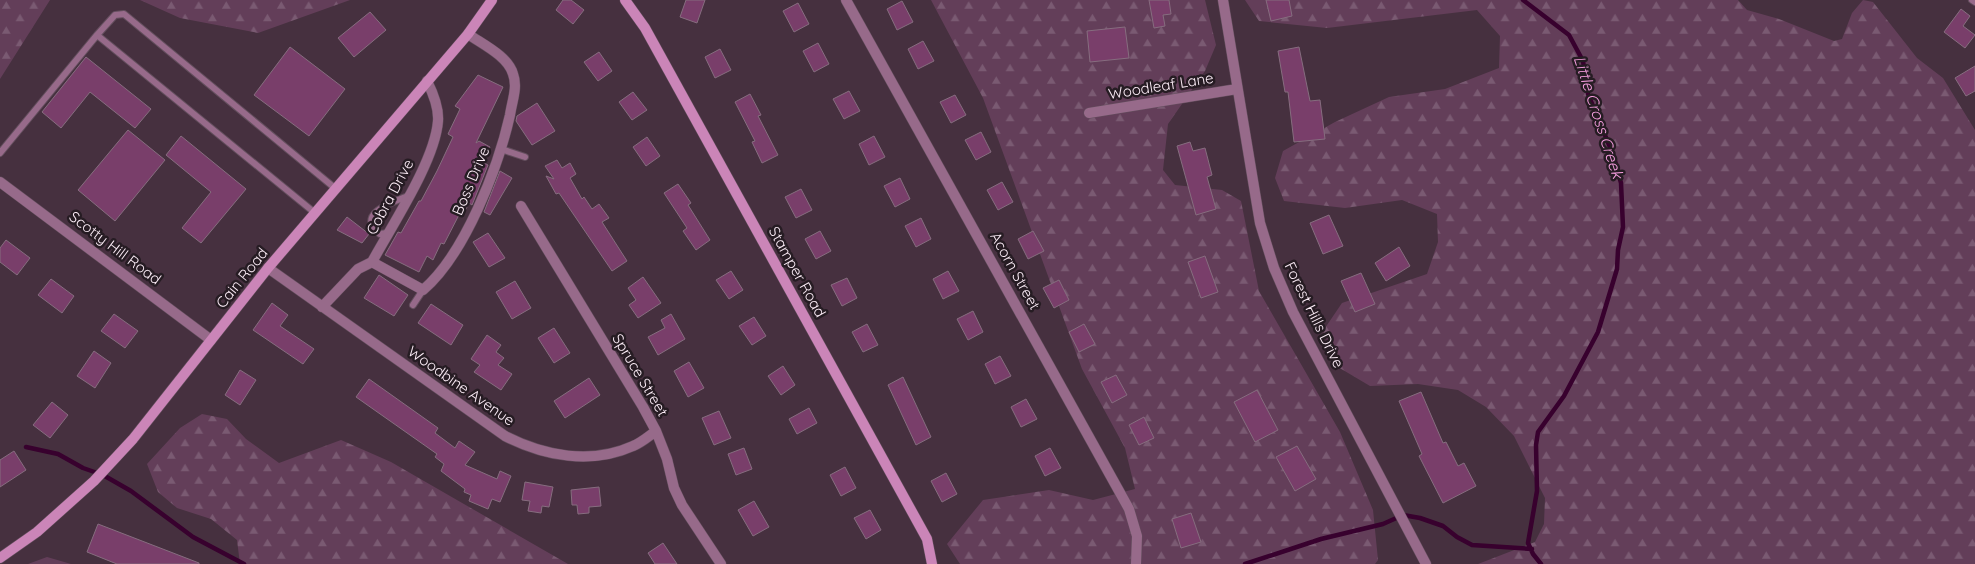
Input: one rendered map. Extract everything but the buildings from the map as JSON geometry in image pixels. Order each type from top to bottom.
[{"type":"main road","name":"Cain Road","points":[[0,558],[37,532],[94,481],[133,439],[268,268],[468,34],[492,0]]},
{"type":"main road","name":"Stamper Road","points":[[624,0],[645,28],[927,540],[932,564]]},
{"type":"street","name":"Acorn Street","points":[[846,0],[1129,509],[1137,536],[1136,564]]},
{"type":"street","name":"Forest Hills Drive","points":[[1222,0],[1260,222],[1274,268],[1293,312],[1426,564]]},
{"type":"street","name":"Boss Drive","points":[[422,290],[443,270],[473,218],[498,164],[516,87],[513,72],[505,60],[468,34]]},
{"type":"street","name":"Cobra Drive","points":[[322,307],[358,269],[372,262],[431,153],[438,120],[435,96],[427,81]]},
{"type":"street","name":"Woodleaf Lane","points":[[1088,113],[1237,89]]},
{"type":"street","name":"Scotty Hill Road","points":[[0,182],[211,340]]},
{"type":"street","name":"Spruce Street","points":[[521,206],[656,431],[667,459],[674,488],[682,505],[722,564]]},
{"type":"street","points":[[372,262],[422,290]]},
{"type":"street","name":"Woodbine Avenue","points":[[268,268],[505,436],[522,444],[559,455],[597,456],[634,446],[656,431]]},
{"type":"lane","points":[[0,152],[97,35],[115,15],[124,14],[336,189]]},
{"type":"lane","points":[[97,35],[315,213]]},
{"type":"lane","points":[[501,149],[525,157]]},
{"type":"lane","points":[[388,233],[380,234],[375,230],[371,224],[372,218],[380,208],[408,196]]},
{"type":"lane","points":[[413,305],[422,290]]},
{"type":"green space","points":[[0,0],[50,0],[0,79]]},
{"type":"green space","points":[[140,0],[350,0],[258,33],[180,18]]},
{"type":"green space","points":[[931,0],[1205,0],[1216,45],[1205,71],[1168,124],[1163,170],[1175,185],[1222,190],[1241,201],[1259,291],[1340,432],[1373,510],[1378,560],[1375,564],[960,564],[947,544],[983,500],[1049,490],[1093,500],[1135,489],[1125,448],[1082,369],[983,98]]},
{"type":"green space","points":[[1245,0],[1738,0],[1747,10],[1779,19],[1834,41],[1842,39],[1852,13],[1863,0],[1873,2],[1917,58],[1943,78],[1975,130],[1975,564],[1478,564],[1535,542],[1544,524],[1545,498],[1514,436],[1486,407],[1458,390],[1418,384],[1370,386],[1338,367],[1323,331],[1342,303],[1427,274],[1438,242],[1437,214],[1402,200],[1345,208],[1284,201],[1275,178],[1283,151],[1335,122],[1389,97],[1445,89],[1499,68],[1500,36],[1477,10],[1327,28],[1259,21]]},
{"type":"green space","points":[[202,414],[227,419],[246,439],[279,463],[341,440],[391,462],[568,564],[240,564],[237,540],[211,519],[177,508],[158,492],[147,464],[180,428]]},
{"type":"green space","points":[[47,557],[71,564],[28,564]]},
{"type":"waterway","name":"Little Cross Creek","points":[[1523,0],[1569,35],[1583,61],[1588,94],[1614,157],[1621,183],[1623,227],[1618,250],[1617,269],[1598,332],[1564,396],[1538,432],[1536,445],[1537,491],[1528,543],[1533,554],[1541,564]]},
{"type":"waterway","points":[[26,447],[58,454],[83,468],[103,475],[131,491],[193,537],[244,564]]},
{"type":"waterway","points":[[1245,564],[1321,539],[1383,524],[1403,515],[1420,518],[1443,526],[1457,537],[1472,545],[1532,549]]}]
